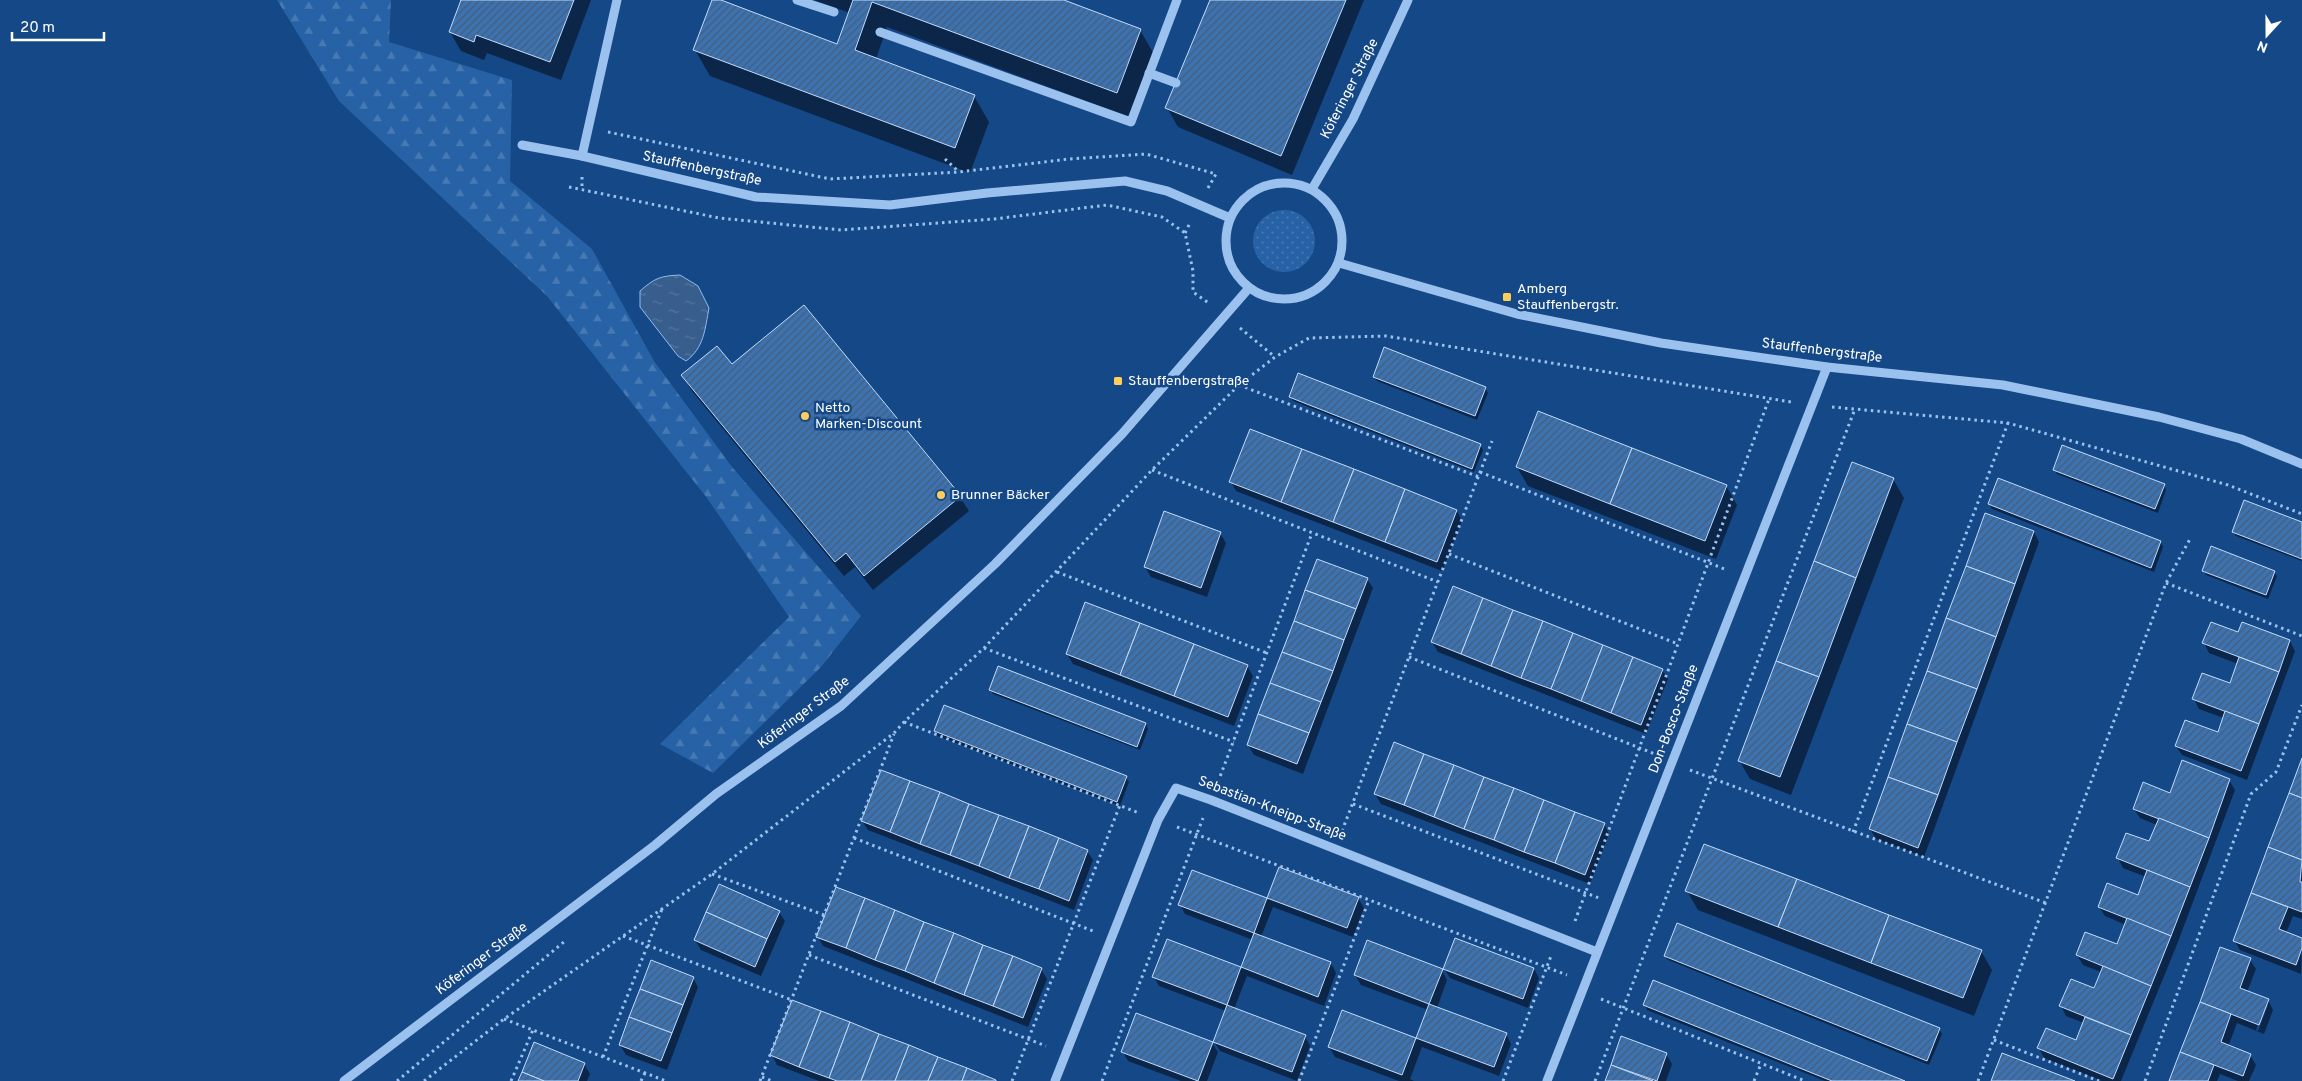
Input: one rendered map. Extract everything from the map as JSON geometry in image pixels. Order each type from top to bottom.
[{"type":"street","points":[[582,156],[616,0]]},
{"type":"street","points":[[797,0],[834,12]]},
{"type":"street","points":[[880,32],[1131,122],[1177,0]]},
{"type":"street","name":"Köferinger Straße","points":[[1312,189],[1353,119],[1408,0]]},
{"type":"street","points":[[1149,73],[1176,83]]},
{"type":"street","name":"Stauffenbergstraße","points":[[522,145],[582,156],[756,197],[890,205],[1125,181],[1167,191],[1230,218]]},
{"type":"street","points":[[1293,183],[1312,189],[1325,200],[1336,214],[1342,230],[1343,246],[1339,264],[1330,279],[1316,290],[1300,298],[1282,300],[1265,296],[1249,288],[1236,274],[1228,256],[1226,237],[1230,218],[1241,202],[1256,190],[1274,184],[1293,183]]},
{"type":"street","name":"Stauffenbergstraße","points":[[1339,264],[1517,314],[1661,343],[1827,367],[2003,385],[2159,417],[2241,439],[2302,464]]},
{"type":"street","name":"Köferinger Straße","points":[[344,1081],[656,845],[716,794],[842,706],[1008,550],[1122,434],[1249,288]]},
{"type":"street","name":"Don-Bosco-Straße","points":[[1547,1081],[1827,367]]},
{"type":"street","name":"Sebastian-Kneipp-Straße","points":[[1055,1081],[1158,820],[1176,788],[1335,848],[1597,952]]},
{"type":"path","points":[[588,127],[830,179],[959,172],[1069,159],[1146,154],[1216,174]]},
{"type":"path","points":[[569,186],[718,218],[841,230],[994,219],[1107,205],[1162,217],[1185,233],[1193,272],[1193,292],[1274,357]]},
{"type":"path","points":[[424,1081],[504,1019],[712,874],[894,733],[984,648],[1152,470],[1239,385],[1274,357],[1309,338],[1386,336],[1811,405],[2008,423],[2228,485],[2302,514]]},
{"type":"path","points":[[1239,385],[1744,576]]},
{"type":"path","points":[[1568,940],[1769,399]]},
{"type":"path","points":[[1595,1081],[1855,409]]},
{"type":"path","points":[[1854,832],[2008,423]]},
{"type":"path","points":[[1335,848],[1492,441]]},
{"type":"path","points":[[1152,470],[1438,582]]},
{"type":"path","points":[[1102,1081],[1196,834],[1234,742],[1312,533]]},
{"type":"path","points":[[1978,1081],[2166,583],[2190,539]]},
{"type":"path","points":[[1449,554],[1678,644]]},
{"type":"path","points":[[1057,572],[1267,653]]},
{"type":"path","points":[[2166,583],[2302,636]]},
{"type":"path","points":[[984,648],[1234,742]]},
{"type":"path","points":[[1409,657],[1640,747],[1712,779],[2046,903]]},
{"type":"path","points":[[2144,1081],[2251,794],[2276,772],[2302,705]]},
{"type":"path","points":[[904,722],[1547,967]]},
{"type":"path","points":[[772,1081],[761,1079],[894,733]]},
{"type":"path","points":[[1353,804],[1616,905]]},
{"type":"path","points":[[1012,1081],[1120,805]]},
{"type":"path","points":[[854,838],[1111,938]]},
{"type":"path","points":[[712,874],[824,915]]},
{"type":"path","points":[[1299,1081],[1369,900]]},
{"type":"path","points":[[603,1057],[662,908]]},
{"type":"path","points":[[623,936],[792,1000]]},
{"type":"path","points":[[1503,1081],[1559,936]]},
{"type":"path","points":[[809,955],[1066,1054]]},
{"type":"path","points":[[1582,991],[1805,1081]]},
{"type":"path","points":[[504,1019],[666,1081]]},
{"type":"path","points":[[511,1081],[533,1030]]},
{"type":"path","points":[[1994,1040],[2099,1081]]},
{"type":"path","points":[[1754,1081],[1761,1064]]},
{"type":"path","points":[[641,1081],[645,1073]]},
{"type":"green space","points":[[277,0],[391,0],[389,42],[512,80],[510,181],[592,249],[654,361],[732,467],[861,616],[821,667],[713,773],[660,744],[789,617],[707,498],[547,296],[339,101]]},
{"type":"green space","points":[[1278,210],[1290,210],[1306,219],[1313,229],[1315,241],[1313,253],[1306,263],[1290,272],[1278,272],[1267,267],[1258,258],[1253,247],[1253,235],[1258,224],[1267,215]]},
{"type":"water","points":[[680,275],[698,286],[709,308],[705,331],[700,344],[686,361],[678,356],[640,307],[640,291],[645,287],[658,278]]},
{"type":"building","points":[[461,0],[574,0],[550,62],[476,35],[474,42],[449,32]]},
{"type":"building","points":[[712,0],[721,0],[837,44],[853,0],[1064,0],[1141,29],[1117,93],[872,2],[855,50],[975,95],[955,148],[693,50]]},
{"type":"building","points":[[1210,0],[1346,0],[1281,156],[1165,108]]},
{"type":"building","name":"Netto Marken-Discount","points":[[804,305],[961,496],[864,576],[846,553],[835,562],[681,375],[717,346],[732,364]]},
{"type":"building","points":[[1384,347],[1486,387],[1475,416],[1373,377]]},
{"type":"building","points":[[1298,373],[1481,444],[1472,469],[1289,397]]},
{"type":"building","points":[[1538,411],[1632,448],[1610,504],[1516,467]]},
{"type":"building","points":[[1250,429],[1302,449],[1281,502],[1229,482]]},
{"type":"building","points":[[2062,445],[2165,484],[2155,509],[2053,470]]},
{"type":"building","points":[[1632,448],[1727,485],[1705,541],[1610,504]]},
{"type":"building","points":[[1302,449],[1354,469],[1333,522],[1281,502]]},
{"type":"building","points":[[1852,462],[1894,478],[1856,578],[1814,561]]},
{"type":"building","points":[[1354,469],[1405,489],[1385,542],[1333,522]]},
{"type":"building","points":[[1998,478],[2161,541],[2151,568],[1988,504]]},
{"type":"building","points":[[1405,489],[1457,510],[1437,562],[1385,542]]},
{"type":"building","points":[[2244,500],[2302,522],[2302,559],[2232,532]]},
{"type":"building","points":[[1164,511],[1221,532],[1201,588],[1144,567]]},
{"type":"building","points":[[1985,513],[2034,531],[2015,584],[1966,566]]},
{"type":"building","points":[[2211,546],[2275,571],[2266,595],[2202,571]]},
{"type":"building","points":[[1317,559],[1368,578],[1356,609],[1305,590]]},
{"type":"building","points":[[1814,561],[1856,578],[1819,677],[1776,661]]},
{"type":"building","points":[[1966,566],[2015,584],[1996,637],[1946,618]]},
{"type":"building","points":[[1453,586],[1483,598],[1461,654],[1431,642]]},
{"type":"building","points":[[1305,590],[1356,609],[1344,640],[1294,621]]},
{"type":"building","points":[[1483,598],[1513,610],[1491,666],[1461,654]]},
{"type":"building","points":[[1085,602],[1140,623],[1120,675],[1066,654]]},
{"type":"building","points":[[1513,610],[1543,621],[1521,678],[1491,666]]},
{"type":"building","points":[[1946,618],[1996,637],[1977,689],[1927,671]]},
{"type":"building","points":[[1294,621],[1344,640],[1333,671],[1282,652]]},
{"type":"building","points":[[1543,621],[1573,633],[1551,689],[1521,678]]},
{"type":"building","points":[[2211,622],[2238,632],[2242,622],[2290,640],[2279,672],[2202,643]]},
{"type":"building","points":[[1140,623],[1194,644],[1174,696],[1120,675]]},
{"type":"building","points":[[1573,633],[1603,645],[1581,701],[1551,689]]},
{"type":"building","points":[[1194,644],[1248,665],[1228,717],[1174,696]]},
{"type":"building","points":[[1603,645],[1633,657],[1611,713],[1581,701]]},
{"type":"building","points":[[1282,652],[1333,671],[1321,702],[1270,683]]},
{"type":"building","points":[[1633,657],[1663,669],[1641,725],[1611,713]]},
{"type":"building","points":[[2239,657],[2279,672],[2259,724],[2192,699],[2202,673],[2230,683]]},
{"type":"building","points":[[1776,661],[1819,677],[1780,777],[1738,761]]},
{"type":"building","points":[[998,666],[1146,723],[1137,747],[989,690]]},
{"type":"building","points":[[1927,671],[1977,689],[1957,742],[1907,724]]},
{"type":"building","points":[[1270,683],[1321,702],[1309,733],[1258,714]]},
{"type":"building","points":[[944,705],[1127,776],[1117,802],[934,731]]},
{"type":"building","points":[[2225,711],[2259,724],[2241,771],[2175,746],[2185,720],[2218,732]]},
{"type":"building","points":[[1258,714],[1309,733],[1297,764],[1247,745]]},
{"type":"building","points":[[1907,724],[1957,742],[1938,795],[1888,777]]},
{"type":"building","points":[[1394,742],[1424,754],[1404,805],[1374,794]]},
{"type":"building","points":[[1424,754],[1454,765],[1434,817],[1404,805]]},
{"type":"building","points":[[2302,758],[2302,798],[2289,793]]},
{"type":"building","points":[[2182,760],[2230,779],[2209,838],[2133,809],[2143,782],[2170,793]]},
{"type":"building","points":[[1454,765],[1484,777],[1464,829],[1434,817]]},
{"type":"building","points":[[881,770],[910,781],[890,832],[861,821]]},
{"type":"building","points":[[1484,777],[1514,788],[1494,840],[1464,829]]},
{"type":"building","points":[[1888,777],[1938,795],[1918,848],[1869,829]]},
{"type":"building","points":[[910,781],[940,792],[920,844],[890,832]]},
{"type":"building","points":[[1514,788],[1544,800],[1524,852],[1494,840]]},
{"type":"building","points":[[940,792],[969,804],[950,855],[920,844]]},
{"type":"building","points":[[2289,793],[2302,798],[2302,860],[2268,847]]},
{"type":"building","points":[[1544,800],[1575,812],[1555,863],[1524,852]]},
{"type":"building","points":[[969,804],[999,815],[979,866],[950,855]]},
{"type":"building","points":[[1575,812],[1605,823],[1585,875],[1555,863]]},
{"type":"building","points":[[999,815],[1029,826],[1009,878],[979,866]]},
{"type":"building","points":[[2159,818],[2209,838],[2190,887],[2116,858],[2126,833],[2149,841]]},
{"type":"building","points":[[1029,826],[1059,838],[1039,889],[1009,878]]},
{"type":"building","points":[[1059,838],[1088,850],[1069,901],[1039,889]]},
{"type":"building","points":[[1704,844],[1797,879],[1778,927],[1685,891]]},
{"type":"building","points":[[2268,847],[2302,860],[2300,882],[2302,882],[2302,912],[2251,893]]},
{"type":"building","points":[[1279,867],[1359,897],[1347,928],[1267,898]]},
{"type":"building","points":[[1192,870],[1267,898],[1254,933],[1178,905]]},
{"type":"building","points":[[2147,870],[2190,887],[2171,936],[2098,907],[2107,883],[2138,895]]},
{"type":"building","points":[[1797,879],[1889,915],[1871,963],[1778,927]]},
{"type":"building","points":[[719,884],[780,911],[767,939],[706,912]]},
{"type":"building","points":[[836,887],[865,898],[846,948],[816,937]]},
{"type":"building","points":[[2251,893],[2288,907],[2279,929],[2302,938],[2302,948],[2296,965],[2233,941]]},
{"type":"building","points":[[865,898],[895,910],[875,960],[846,948]]},
{"type":"building","points":[[895,910],[924,922],[905,971],[875,960]]},
{"type":"building","points":[[706,912],[767,939],[755,967],[694,940]]},
{"type":"building","points":[[1889,915],[1982,950],[1963,998],[1871,963]]},
{"type":"building","points":[[2127,918],[2171,936],[2151,986],[2076,955],[2085,932],[2117,944]]},
{"type":"building","points":[[924,922],[954,933],[934,983],[905,971]]},
{"type":"building","points":[[1677,923],[1940,1028],[1927,1061],[1664,956]]},
{"type":"building","points":[[954,933],[983,945],[964,995],[934,983]]},
{"type":"building","points":[[1254,933],[1331,962],[1318,997],[1241,967]]},
{"type":"building","points":[[1455,938],[1534,968],[1523,999],[1443,969]]},
{"type":"building","points":[[1167,939],[1241,967],[1227,1005],[1152,977]]},
{"type":"building","points":[[1367,940],[1443,969],[1429,1004],[1354,975]]},
{"type":"building","points":[[983,945],[1013,956],[993,1006],[964,995]]},
{"type":"building","points":[[2220,947],[2251,958],[2240,988],[2269,999],[2259,1025],[2200,1002]]},
{"type":"building","points":[[1013,956],[1042,968],[1023,1018],[993,1006]]},
{"type":"building","points":[[651,960],[694,977],[683,1005],[640,989]]},
{"type":"building","points":[[2103,966],[2151,986],[2131,1035],[2059,1006],[2071,979],[2094,988]]},
{"type":"building","points":[[1653,980],[1905,1081],[1832,1081],[1643,1005]]},
{"type":"building","points":[[640,989],[683,1005],[672,1033],[629,1017]]},
{"type":"building","points":[[792,1000],[821,1011],[799,1067],[770,1055]]},
{"type":"building","points":[[2200,1002],[2231,1014],[2221,1042],[2251,1054],[2243,1076],[2180,1052]]},
{"type":"building","points":[[1429,1004],[1507,1033],[1494,1067],[1416,1038]]},
{"type":"building","points":[[1227,1005],[1306,1035],[1292,1072],[1213,1042]]},
{"type":"building","points":[[1342,1010],[1416,1038],[1402,1075],[1328,1047]]},
{"type":"building","points":[[821,1011],[850,1022],[829,1078],[799,1067]]},
{"type":"building","points":[[1136,1013],[1213,1042],[1198,1081],[1121,1052]]},
{"type":"building","points":[[629,1017],[672,1033],[661,1061],[619,1045]]},
{"type":"building","points":[[2085,1017],[2131,1035],[2113,1079],[2037,1048],[2046,1028],[2076,1040]]},
{"type":"building","points":[[850,1022],[879,1034],[861,1081],[837,1081],[829,1078]]},
{"type":"building","points":[[879,1034],[909,1045],[895,1081],[861,1081]]},
{"type":"building","points":[[1621,1036],[1667,1053],[1657,1081],[1611,1065]]},
{"type":"building","points":[[534,1042],[585,1063],[578,1081],[544,1081],[522,1072]]},
{"type":"building","points":[[909,1045],[938,1057],[928,1081],[895,1081]]},
{"type":"building","points":[[2180,1052],[2214,1065],[2208,1081],[2169,1081]]},
{"type":"building","points":[[2002,1053],[2075,1081],[1991,1081]]},
{"type":"building","points":[[938,1057],[967,1068],[962,1081],[928,1081]]},
{"type":"building","points":[[1611,1065],[1653,1081],[1605,1081]]},
{"type":"building","points":[[967,1068],[996,1080],[996,1081],[962,1081]]},
{"type":"building","points":[[522,1072],[544,1081],[518,1081]]},
{"type":"place","name":"Amberg Stauffenbergstr.","points":[[1507,297]]},
{"type":"place","name":"Stauffenbergstraße","points":[[1118,381]]},
{"type":"place","name":"Netto Marken-Discount","points":[[805,416]]},
{"type":"place","name":"Brunner Bäcker","points":[[941,495]]}]
